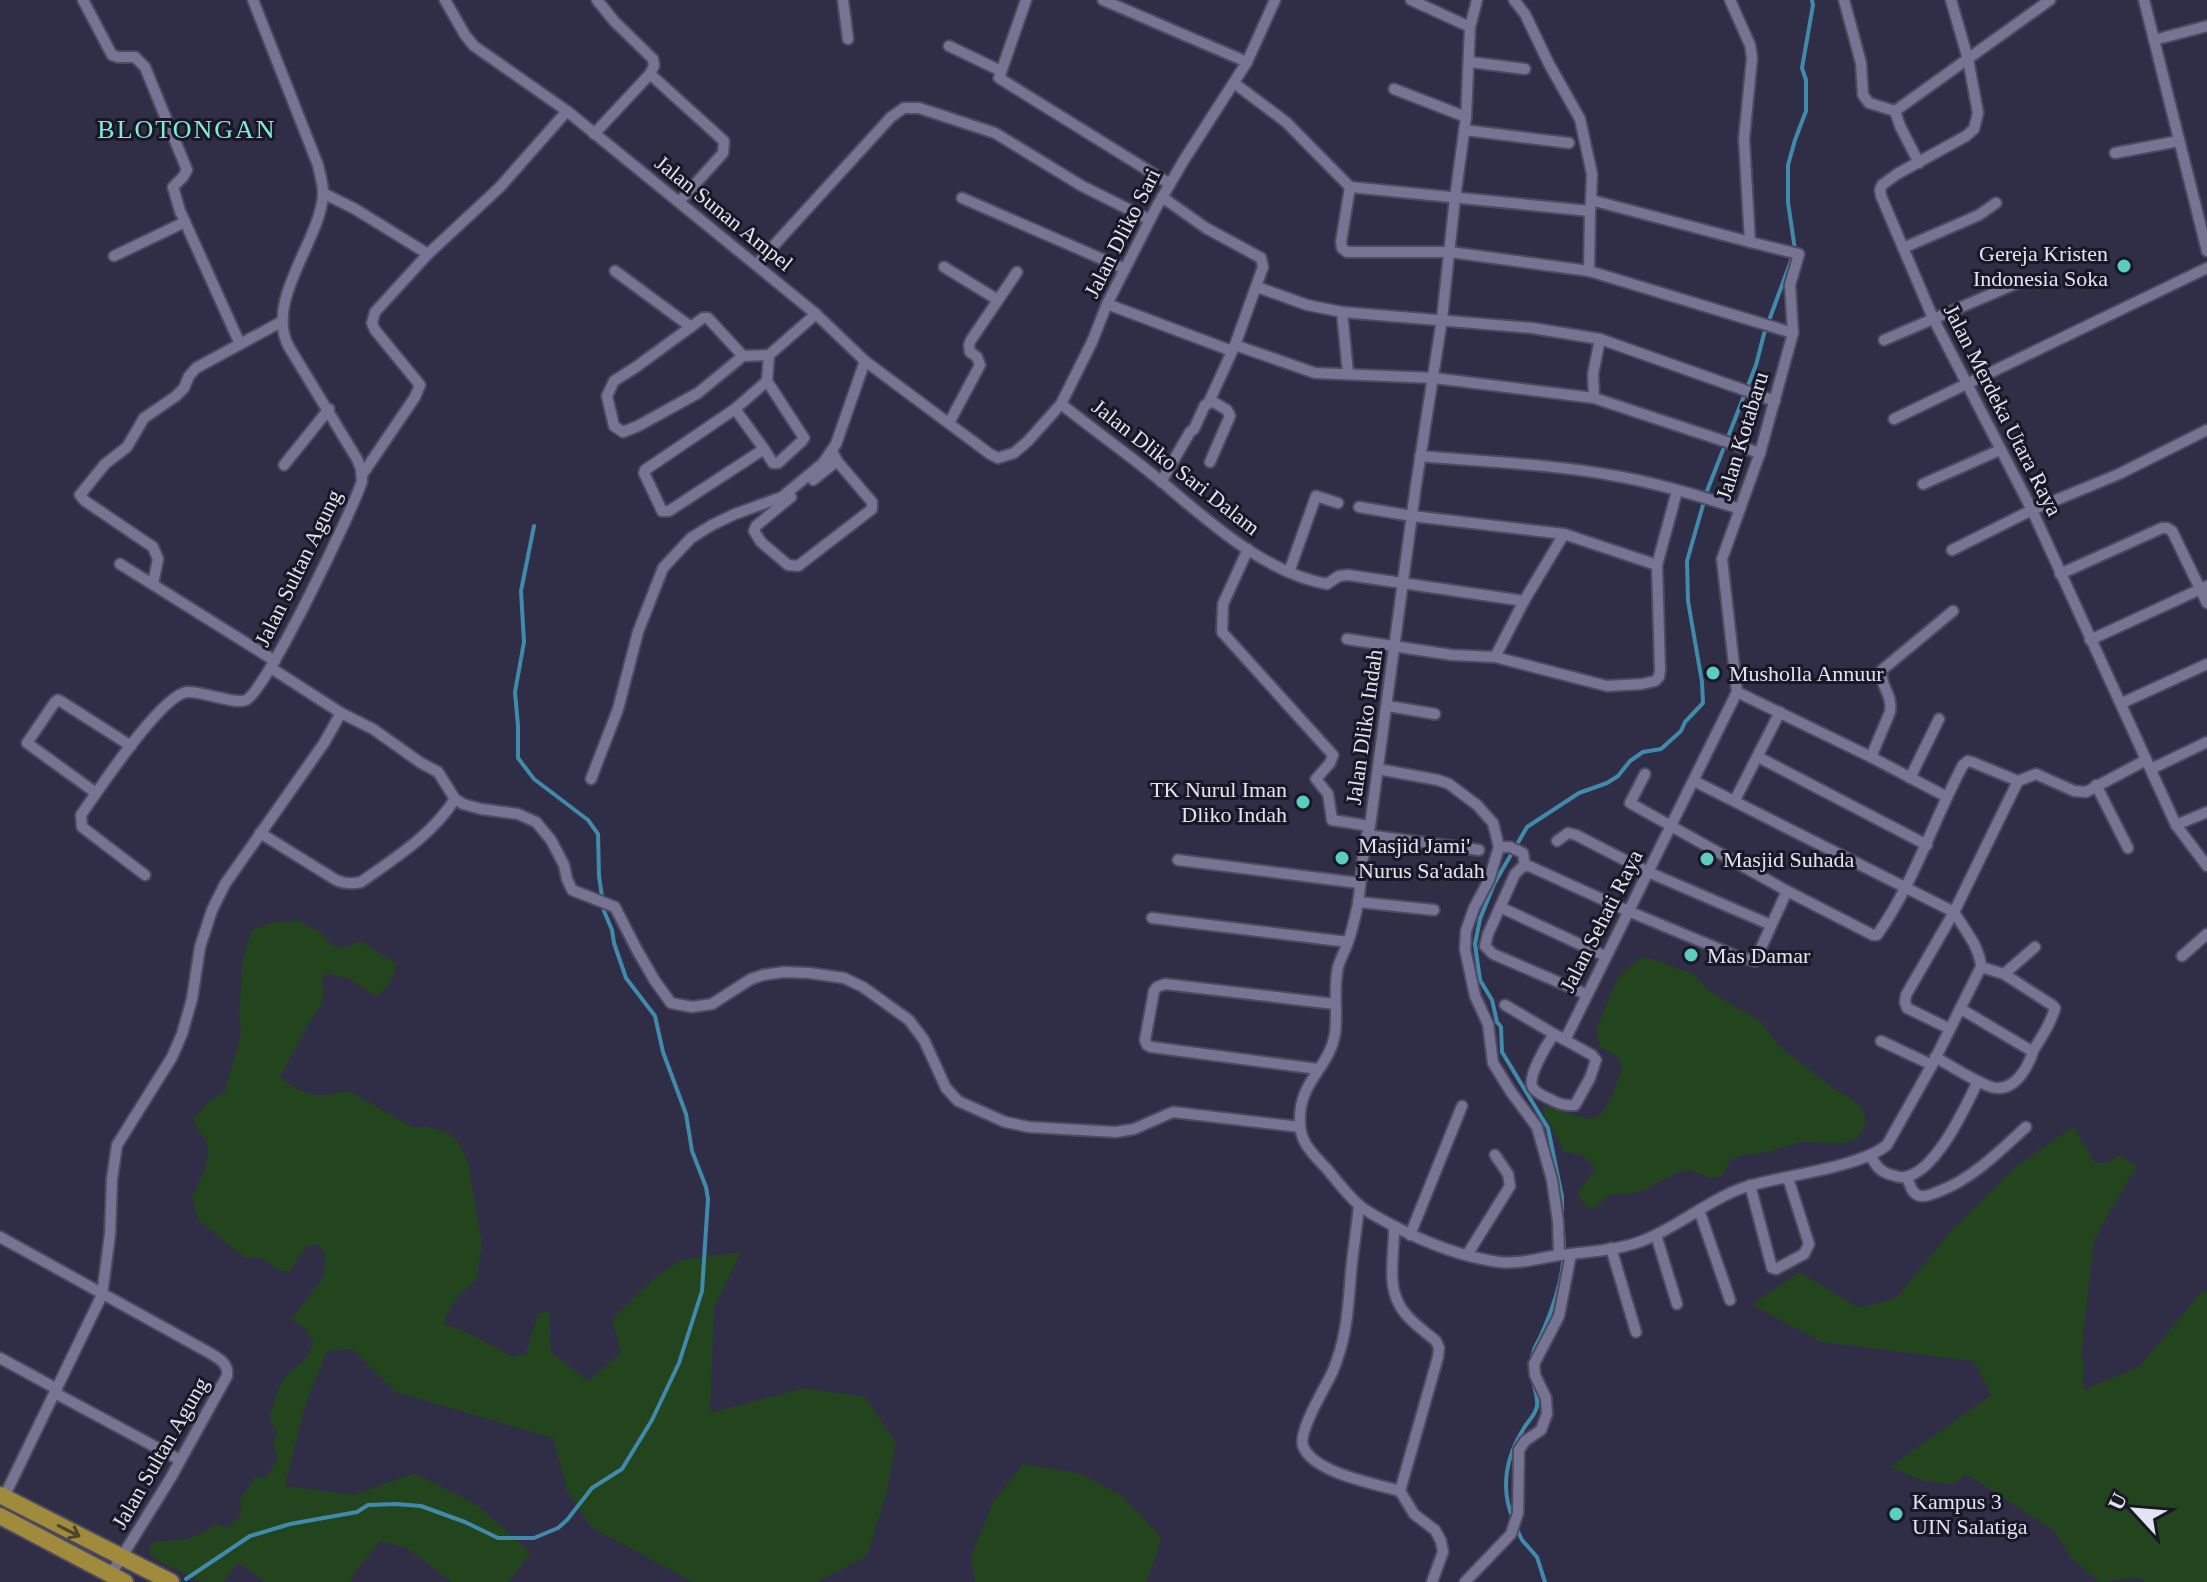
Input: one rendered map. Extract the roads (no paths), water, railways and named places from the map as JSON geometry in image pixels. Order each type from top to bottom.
[{"type":"highway","points":[[2,1496],[171,1582]]},
{"type":"highway","points":[[0,1516],[121,1580]]},
{"type":"street","points":[[83,0],[112,55],[135,57],[145,67],[187,170],[173,187],[185,222],[240,344]]},
{"type":"street","points":[[153,584],[158,559],[153,547],[80,495],[105,464],[127,447],[144,418],[176,396],[196,368],[281,322],[285,300],[323,193],[318,165],[253,0]]},
{"type":"street","name":"Jalan Sunan Ampel","points":[[445,0],[474,46],[567,111],[757,264],[865,361],[986,452]]},
{"type":"street","points":[[594,134],[654,66],[653,59],[597,0]]},
{"type":"street","points":[[843,0],[848,39]]},
{"type":"street","points":[[1026,0],[999,78],[1170,184]]},
{"type":"street","points":[[1103,0],[1247,62]]},
{"type":"street","name":"Jalan Dliko Sari","points":[[986,452],[998,458],[1014,453],[1061,404],[1107,304],[1162,197],[1247,62],[1275,0]]},
{"type":"street","points":[[1411,0],[1470,27]]},
{"type":"street","name":"Jalan Dliko Indah","points":[[1300,1127],[1302,1096],[1334,1039],[1338,966],[1358,902],[1442,319],[1466,117],[1470,27],[1477,0]]},
{"type":"street","points":[[1514,0],[1525,14],[1580,119],[1592,174],[1589,271]]},
{"type":"street","points":[[1730,0],[1750,45],[1752,58],[1744,139],[1750,242]]},
{"type":"street","points":[[1844,0],[1861,63],[1863,95],[1869,103],[1895,111]]},
{"type":"street","name":"Jalan Merdeka Utara Raya","points":[[1951,0],[1968,59],[1978,113],[1974,129],[1897,174],[1880,190],[1933,318],[2032,510],[2176,825],[2207,866]]},
{"type":"street","points":[[2144,0],[2207,251]]},
{"type":"street","points":[[1895,111],[2048,1]]},
{"type":"street","points":[[2154,40],[2207,26]]},
{"type":"street","points":[[949,46],[1001,71]]},
{"type":"street","points":[[1470,62],[1525,69]]},
{"type":"street","points":[[650,74],[719,136],[725,145],[723,153],[679,202]]},
{"type":"street","points":[[1234,83],[1286,122],[1350,187],[1341,242],[1345,251],[1450,252],[1589,271],[1793,333]]},
{"type":"street","points":[[1394,89],[1466,117]]},
{"type":"street","points":[[757,264],[891,117],[908,107],[931,111],[995,133],[1082,186],[1150,220]]},
{"type":"street","points":[[362,475],[420,385],[375,330],[372,323],[375,312],[428,254],[500,187],[567,111]]},
{"type":"street","points":[[1895,111],[1919,163]]},
{"type":"street","points":[[1464,130],[1569,143]]},
{"type":"street","points":[[2115,153],[2179,141]]},
{"type":"street","name":"Jalan Kotabaru","points":[[1350,187],[1455,198],[1591,206],[1799,254],[1790,285],[1793,333],[1760,453],[1721,565],[1737,692]]},
{"type":"street","points":[[323,193],[428,254]]},
{"type":"street","points":[[1161,482],[1210,400],[1263,267],[1261,258],[1206,228],[1162,197]]},
{"type":"street","points":[[962,198],[1125,269]]},
{"type":"street","points":[[1903,248],[1979,215],[1996,203]]},
{"type":"street","points":[[114,256],[185,222]]},
{"type":"street","points":[[944,267],[998,300]]},
{"type":"street","points":[[1894,419],[2207,268]]},
{"type":"street","points":[[615,271],[691,327]]},
{"type":"street","points":[[949,423],[980,365],[977,357],[970,352],[969,345],[1017,272]]},
{"type":"street","points":[[1884,340],[2022,281]]},
{"type":"street","points":[[1257,287],[1307,305],[1342,312],[1532,328],[1600,339],[1775,401]]},
{"type":"street","points":[[1107,304],[1315,373],[1434,378],[1594,398],[1760,453]]},
{"type":"street","points":[[1342,312],[1348,373]]},
{"type":"street","points":[[743,356],[708,318],[703,318],[614,381],[607,396],[612,423],[623,432],[638,426],[698,393],[743,356],[769,355],[816,314]]},
{"type":"street","name":"Jalan Sultan Agung","points":[[145,875],[82,827],[81,815],[156,714],[173,698],[181,693],[210,694],[243,701],[251,696],[273,665],[340,533],[360,486],[362,475],[357,459],[284,339],[281,322]]},
{"type":"street","points":[[1594,398],[1593,374],[1600,339]]},
{"type":"street","points":[[735,409],[773,463],[778,463],[804,438],[767,381],[769,355]]},
{"type":"street","points":[[834,456],[872,502],[872,509],[798,566],[788,565],[761,542],[754,529],[834,456],[865,361]]},
{"type":"street","points":[[764,449],[669,511],[662,511],[644,473],[735,409],[767,381]]},
{"type":"street","points":[[1210,400],[1227,410],[1230,416],[1210,462]]},
{"type":"street","name":"Jalan Dliko Sari Dalam","points":[[1061,404],[1202,517],[1248,549],[1289,572],[1323,584],[1329,584],[1345,574],[1524,601]]},
{"type":"street","points":[[284,465],[329,409]]},
{"type":"street","points":[[1952,550],[2207,430]]},
{"type":"street","points":[[1923,484],[2000,450]]},
{"type":"street","points":[[591,779],[618,709],[638,632],[663,568],[691,538],[712,525],[782,497],[834,456]]},
{"type":"street","points":[[1420,456],[1585,471],[1640,481],[1740,509]]},
{"type":"street","points":[[1347,639],[1452,655],[1495,657],[1607,686],[1655,681],[1660,670],[1657,565],[1677,491]]},
{"type":"street","points":[[1289,572],[1316,496],[1338,503]]},
{"type":"street","points":[[1359,507],[1564,534],[1657,565]]},
{"type":"street","points":[[2060,574],[2165,527],[2172,531],[2204,588],[2207,603]]},
{"type":"street","points":[[1495,657],[1564,534]]},
{"type":"street","points":[[1248,549],[1223,604],[1222,632],[1333,755],[1316,779],[1328,794],[1332,820],[1479,850]]},
{"type":"street","points":[[120,564],[341,713],[373,729],[438,772],[455,799],[471,807],[518,814],[536,822],[551,840],[564,865],[570,887],[617,909],[637,950],[671,1003],[692,1007],[712,1004],[751,979],[774,974],[809,973],[844,978],[863,987],[909,1020],[924,1040],[946,1088],[958,1101],[1005,1122],[1029,1127],[1116,1132],[1134,1129],[1173,1112],[1300,1127],[1309,1149],[1359,1205],[1410,1235],[1432,1244],[1504,1263],[1634,1244],[1750,1185],[1788,1178],[1881,1150],[1891,1139],[1981,967],[1981,958],[1954,912],[1694,781]]},
{"type":"street","points":[[2090,640],[2204,588]]},
{"type":"street","points":[[1871,757],[1891,705],[1890,695],[1882,680],[1882,670],[1953,611]]},
{"type":"street","points":[[2122,703],[2207,664]]},
{"type":"street","points":[[1737,692],[1947,797]]},
{"type":"street","name":"Jalan Sehati Raya","points":[[1565,1040],[1737,692]]},
{"type":"street","points":[[96,793],[27,743],[55,702],[62,702],[131,746]]},
{"type":"street","points":[[1388,706],[1435,714]]},
{"type":"street","points":[[1735,800],[1780,712]]},
{"type":"street","points":[[2,1496],[102,1295],[117,1145],[172,1057],[192,999],[200,947],[212,910],[225,884],[324,743],[341,713]]},
{"type":"street","points":[[1910,778],[1939,719]]},
{"type":"street","points":[[1948,1028],[1907,1008],[1906,995],[1954,912],[2018,781],[2036,774],[2078,792],[2086,792],[2096,785],[2207,742]]},
{"type":"street","points":[[1758,757],[1927,845]]},
{"type":"street","points":[[1645,774],[1630,803],[1874,936],[1905,888],[1963,765],[1968,761],[2018,781]]},
{"type":"street","points":[[1378,769],[1438,780],[1452,786],[1477,805],[1493,823],[1505,847],[1523,853],[1525,866]]},
{"type":"street","points":[[2096,785],[2128,848]]},
{"type":"street","points":[[260,833],[336,880],[361,882],[440,821],[455,799]]},
{"type":"street","points":[[2176,825],[2207,812]]},
{"type":"street","points":[[1557,841],[1568,833],[1576,835],[1648,872],[1771,925]]},
{"type":"street","points":[[1465,1582],[1511,1534],[1518,1513],[1518,1453],[1522,1444],[1541,1430],[1547,1414],[1546,1398],[1535,1375],[1534,1364],[1559,1316],[1565,1254],[1552,1180],[1537,1127],[1493,1063],[1488,1024],[1475,996],[1465,949],[1466,931],[1474,908],[1505,847]]},
{"type":"street","points":[[1178,860],[1359,883]]},
{"type":"street","points":[[1525,866],[1515,874],[1484,944],[1487,950],[1586,994]]},
{"type":"street","points":[[1525,866],[1736,956],[1755,961],[1787,891]]},
{"type":"street","points":[[1358,902],[1434,910]]},
{"type":"street","points":[[1500,907],[1605,956]]},
{"type":"street","points":[[1152,918],[1348,942]]},
{"type":"street","points":[[2182,956],[2207,934]]},
{"type":"street","points":[[2004,974],[2035,947]]},
{"type":"street","points":[[1881,1041],[1993,1088],[2004,1087],[2017,1079],[2026,1069],[2055,1008],[2004,974],[1981,967]]},
{"type":"street","points":[[1318,1069],[1151,1047],[1145,1040],[1154,991],[1165,984],[1335,1004]]},
{"type":"street","points":[[1505,1005],[1594,1057],[1596,1060],[1590,1078],[1575,1105],[1567,1106],[1545,1097],[1532,1087],[1531,1078],[1554,1034]]},
{"type":"street","points":[[1961,1009],[2027,1049],[2034,1049]]},
{"type":"street","points":[[1870,1155],[1883,1173],[1907,1177],[1926,1165],[1941,1148],[1978,1081]]},
{"type":"street","points":[[1410,1235],[1462,1106]]},
{"type":"street","points":[[1907,1177],[1912,1192],[1919,1196],[1925,1197],[1955,1185],[2026,1127]]},
{"type":"street","points":[[1467,1255],[1510,1186],[1508,1174],[1495,1155]]},
{"type":"street","points":[[1750,1185],[1772,1268],[1776,1269],[1804,1254],[1809,1244],[1788,1178]]},
{"type":"street","points":[[1359,1205],[1347,1326],[1341,1351],[1307,1426],[1303,1443],[1317,1461],[1337,1473],[1400,1491],[1414,1514],[1435,1530],[1441,1541],[1443,1552],[1432,1582]]},
{"type":"street","points":[[1699,1210],[1730,1300]]},
{"type":"street","points":[[1394,1226],[1393,1275],[1397,1300],[1439,1348],[1400,1491]]},
{"type":"street","points":[[1656,1235],[1677,1304]]},
{"type":"street","name":"Jalan Sultan Agung","points":[[0,1237],[208,1352],[226,1365],[227,1376],[122,1558],[121,1580]]},
{"type":"street","points":[[1611,1248],[1636,1332]]},
{"type":"street","points":[[0,1358],[180,1460]]},
{"type":"waterway","points":[[1562,1215],[1562,1197],[1548,1128],[1502,1052],[1501,1027],[1492,1000],[1480,980],[1475,944],[1480,919],[1494,884],[1527,827],[1579,793],[1618,776],[1630,761],[1643,752],[1661,749],[1681,731],[1685,722],[1703,703],[1688,601],[1687,561],[1707,491],[1756,365],[1795,250],[1788,202],[1788,165],[1806,111],[1806,80],[1802,68],[1812,0]]},
{"type":"waterway","points":[[186,1579],[250,1536],[290,1524],[357,1512],[368,1505],[421,1506],[498,1538],[534,1538],[558,1528],[592,1488],[622,1469],[652,1420],[679,1363],[702,1291],[708,1199],[706,1187],[692,1151],[686,1114],[663,1052],[655,1016],[626,978],[604,911],[598,834],[588,820],[534,779],[518,758],[515,692],[524,642],[521,591],[534,526]]},
{"type":"waterway","points":[[1532,1361],[1560,1283],[1564,1257],[1563,1232]]},
{"type":"waterway","points":[[1513,1519],[1507,1496],[1507,1472],[1518,1439],[1536,1410],[1533,1381]]},
{"type":"waterway","points":[[1516,1527],[1522,1540],[1537,1557],[1545,1582]]},
{"type":"place","name":"Gereja Kristen Indonesia Soka","points":[[2124,266]]},
{"type":"place","name":"Musholla Annuur","points":[[1713,673]]},
{"type":"place","name":"TK Nurul Iman Dliko Indah","points":[[1303,802]]},
{"type":"place","name":"Masjid Jami' Nurus Sa'adah","points":[[1342,858]]},
{"type":"place","name":"Masjid Suhada","points":[[1707,859]]},
{"type":"place","name":"Mas Damar","points":[[1691,955]]},
{"type":"place","name":"Kampus 3 UIN Salatiga","points":[[1896,1514]]},
{"type":"district","name":"BLOTONGAN","points":[[187,129]]}]
